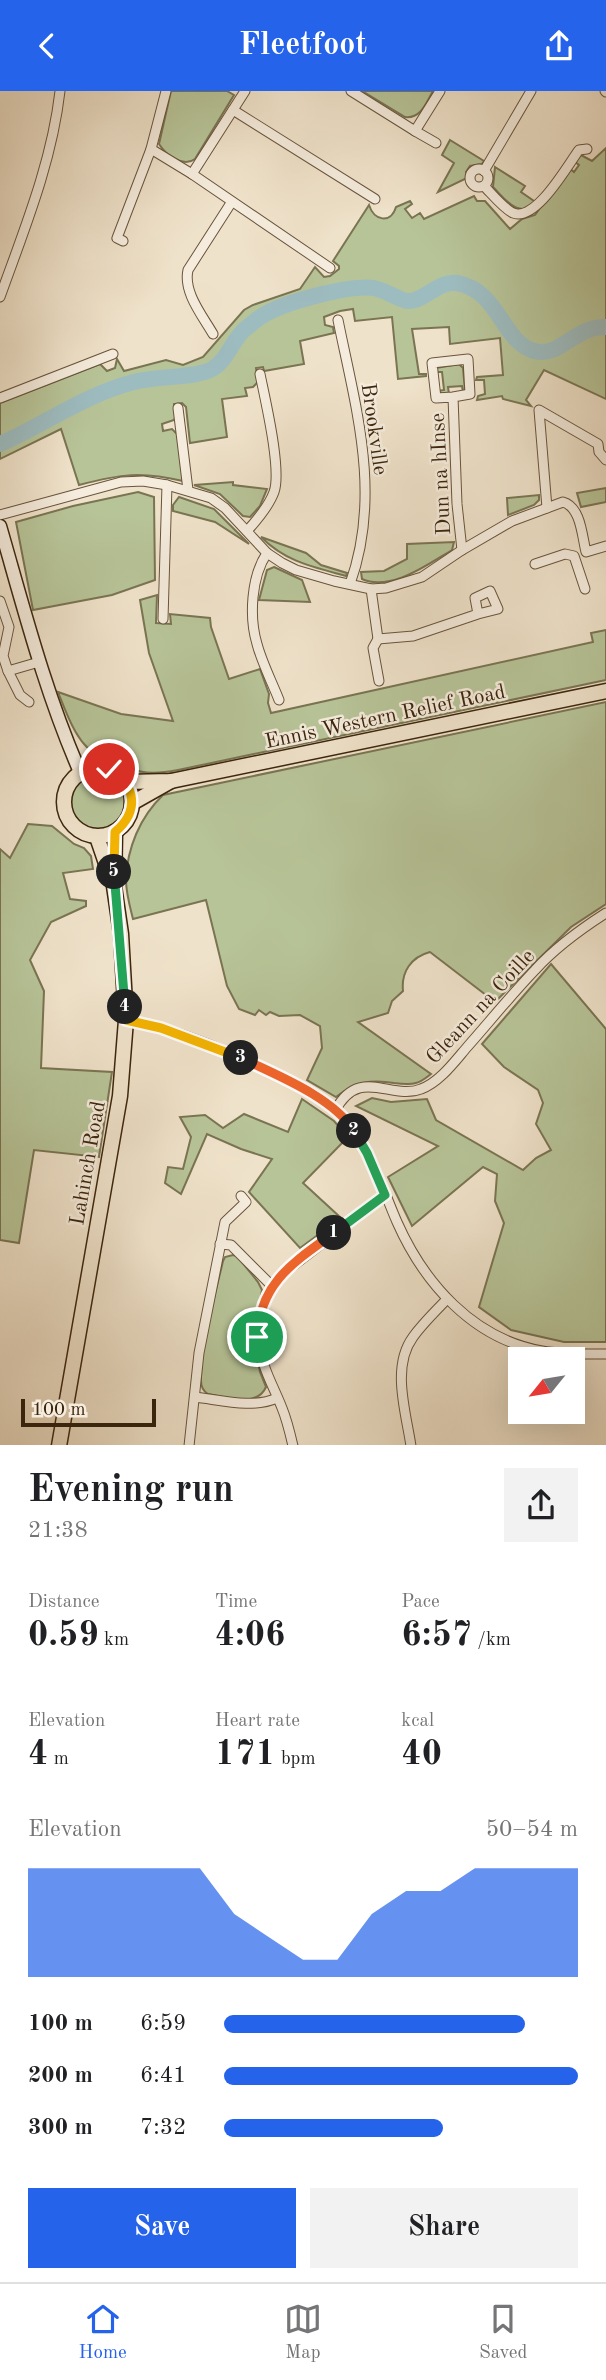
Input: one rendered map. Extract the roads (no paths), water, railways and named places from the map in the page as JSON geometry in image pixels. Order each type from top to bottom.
[{"type":"main road","points":[[0,526],[5,562],[63,733],[80,772]]},
{"type":"main road","name":"Ennis Western Relief Road","points":[[126,782],[172,781],[606,691]]},
{"type":"main road","points":[[100,767],[118,774],[126,782],[131,792],[130,814],[115,832],[97,837],[79,831],[72,825],[64,808],[63,797],[66,787],[80,772],[100,767]]},
{"type":"main road","name":"Ennis Western Relief Road","points":[[132,803],[172,781]]},
{"type":"main road","name":"Lahinch Road","points":[[59,1445],[120,1096],[126,1020],[121,934],[114,886],[115,832]]},
{"type":"main road","name":"Lahinch Road","points":[[97,837],[114,886]]},
{"type":"street","points":[[0,297],[37,192],[52,140],[60,91]]},
{"type":"street","points":[[123,241],[117,238],[151,149],[166,91]]},
{"type":"street","points":[[192,174],[245,91]]},
{"type":"street","points":[[351,91],[436,143]]},
{"type":"street","points":[[415,131],[440,91]]},
{"type":"street","points":[[484,171],[531,91]]},
{"type":"street","points":[[233,110],[375,199]]},
{"type":"street","points":[[151,149],[330,268]]},
{"type":"street","points":[[484,185],[513,213],[525,214],[541,201],[579,150],[587,149]]},
{"type":"street","points":[[475,170],[484,171],[488,176],[484,185],[475,186],[470,178],[475,170]]},
{"type":"street","points":[[213,334],[197,308],[186,279],[188,270],[231,203]]},
{"type":"street","name":"Brookville","points":[[338,320],[366,466],[364,524],[350,584]]},
{"type":"street","points":[[0,398],[113,355]]},
{"type":"street","name":"Dun na hInse","points":[[468,359],[470,394],[453,397],[436,398],[432,363],[468,359]]},
{"type":"street","points":[[247,531],[269,503],[276,489],[275,456],[260,374]]},
{"type":"street","points":[[251,392],[263,390]]},
{"type":"street","name":"Dun na hInse","points":[[453,397],[457,504],[462,549]]},
{"type":"street","points":[[178,408],[188,490]]},
{"type":"street","points":[[586,552],[575,511],[570,504],[563,502],[547,508],[539,410],[598,444],[599,452],[606,460]]},
{"type":"street","points":[[0,515],[121,482],[142,481],[167,485],[211,498],[225,508],[267,553],[254,590],[255,636],[279,700]]},
{"type":"street","points":[[163,619],[167,485]]},
{"type":"street","name":"Dun na hInse","points":[[267,553],[296,569],[372,589],[386,588],[422,577],[462,549],[512,521],[547,508]]},
{"type":"street","points":[[535,564],[565,554],[574,555],[606,546]]},
{"type":"street","points":[[574,555],[586,589]]},
{"type":"street","points":[[372,589],[378,639],[373,648],[379,681]]},
{"type":"street","points":[[0,601],[9,627],[4,656],[8,671],[20,695],[29,702]]},
{"type":"street","points":[[378,639],[413,636],[478,614]]},
{"type":"street","points":[[8,671],[38,662]]},
{"type":"street","name":"Gleann na Coille","points":[[335,1111],[341,1100],[362,1088],[377,1086],[402,1091],[420,1090],[433,1082],[452,1065],[537,968],[581,929],[606,913]]},
{"type":"street","points":[[126,1020],[161,1028],[237,1056],[303,1089],[335,1111],[351,1126],[367,1153],[415,1255],[447,1299],[493,1335],[544,1352],[606,1353]]},
{"type":"street","points":[[293,1445],[278,1398],[265,1371],[257,1337],[259,1322],[272,1286],[292,1264],[385,1195]]},
{"type":"street","points":[[189,1445],[199,1353],[220,1244],[225,1222],[246,1202],[241,1196]]},
{"type":"street","points":[[220,1244],[231,1245],[272,1286]]},
{"type":"street","points":[[411,1445],[402,1391],[404,1358],[412,1338],[447,1299]]},
{"type":"street","points":[[195,1397],[255,1404],[278,1398]]},
{"type":"waterway","points":[[0,444],[116,387],[212,369],[222,361],[245,329],[260,317],[285,305],[333,292],[374,288],[408,301],[444,285],[457,283],[483,296],[514,337],[523,346],[534,351],[552,350],[585,331],[606,327]]}]
